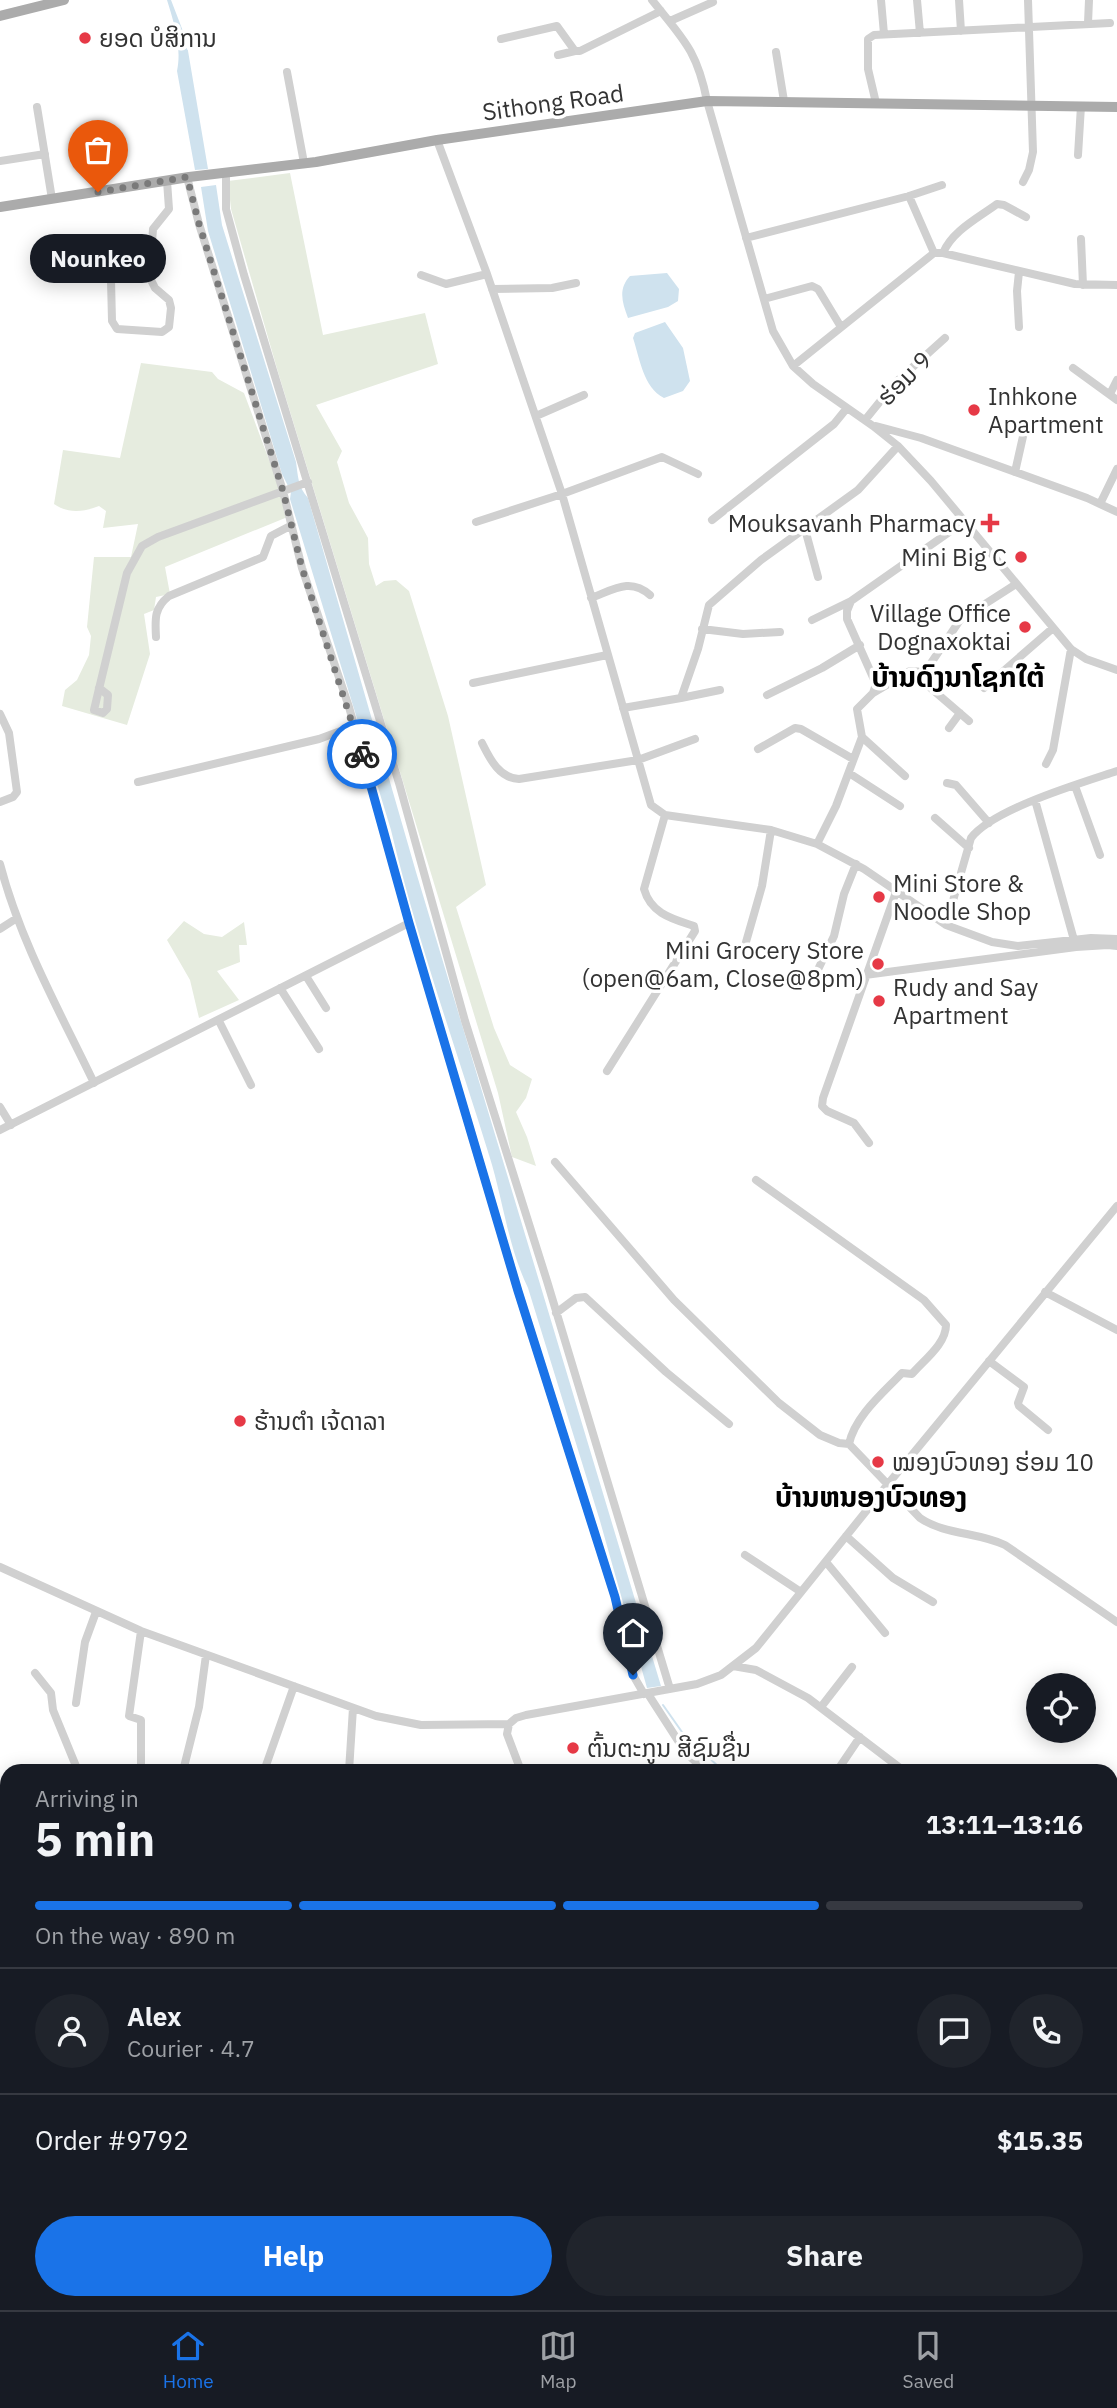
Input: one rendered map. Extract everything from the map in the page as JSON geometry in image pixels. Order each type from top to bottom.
[{"type":"main road","points":[[0,16],[29,4],[64,0]]},
{"type":"main road","name":"Sithong Road","points":[[0,207],[707,101],[1117,107]]},
{"type":"street","points":[[652,0],[694,55],[701,73],[773,331],[793,366],[813,384],[898,446],[965,521],[1071,649],[1086,659],[1117,670]]},
{"type":"street","points":[[881,0],[884,34]]},
{"type":"street","points":[[917,0],[920,33]]},
{"type":"street","points":[[959,0],[961,30]]},
{"type":"street","points":[[1023,182],[1029,170],[1032,152],[1028,0]]},
{"type":"street","points":[[1088,23],[1089,0]]},
{"type":"street","points":[[670,21],[713,2]]},
{"type":"street","points":[[558,55],[580,51],[661,11]]},
{"type":"street","points":[[876,103],[868,69],[868,39],[874,35],[1110,23]]},
{"type":"street","points":[[501,39],[558,26],[575,51]]},
{"type":"street","points":[[776,52],[785,102]]},
{"type":"street","points":[[287,72],[304,163]]},
{"type":"street","points":[[1078,155],[1081,106]]},
{"type":"street","points":[[37,107],[52,199]]},
{"type":"street","points":[[437,140],[487,274],[562,494],[651,805],[665,815],[771,830],[817,844],[856,864],[946,925],[1003,945],[1117,939]]},
{"type":"street","points":[[0,162],[44,154]]},
{"type":"street","points":[[226,172],[226,209],[244,275],[398,783],[465,1021],[670,1689]]},
{"type":"street","points":[[188,177],[199,224],[286,490],[302,568],[354,726],[518,1291],[615,1597],[633,1675],[686,1754],[698,1764]]},
{"type":"street","points":[[111,280],[112,321],[117,329],[162,332],[169,327],[169,300],[155,288],[150,270],[153,229],[169,209],[167,181]]},
{"type":"street","points":[[746,238],[942,185]]},
{"type":"street","points":[[909,196],[938,253],[1083,285],[1117,285]]},
{"type":"street","points":[[793,366],[997,204],[1026,217]]},
{"type":"street","points":[[1081,239],[1083,285]]},
{"type":"street","points":[[1019,272],[1019,327]]},
{"type":"street","points":[[421,275],[446,284],[487,274]]},
{"type":"street","points":[[492,289],[552,288],[576,283]]},
{"type":"street","points":[[764,299],[813,286],[818,289],[841,327]]},
{"type":"street","name":"ຮ່ອມ 9","points":[[869,423],[895,383],[945,338]]},
{"type":"street","points":[[1073,368],[1113,397],[1117,380]]},
{"type":"street","points":[[536,416],[584,395]]},
{"type":"street","points":[[712,520],[834,424],[847,408]]},
{"type":"street","points":[[869,423],[921,438],[1117,512]]},
{"type":"street","points":[[1015,472],[1026,423]]},
{"type":"street","points":[[681,698],[698,649],[709,605],[718,594],[858,490],[898,446]]},
{"type":"street","points":[[476,522],[662,457],[698,474]]},
{"type":"street","points":[[1100,504],[1117,469]]},
{"type":"street","points":[[99,688],[127,573],[142,546],[158,537],[305,483]]},
{"type":"street","points":[[812,620],[851,601],[965,521]]},
{"type":"street","points":[[156,637],[155,615],[169,596],[263,557],[271,536],[292,525]]},
{"type":"street","points":[[805,529],[818,577]]},
{"type":"street","points":[[969,721],[926,684],[925,672],[960,620],[1016,584]]},
{"type":"street","points":[[591,598],[633,585],[642,587],[650,595]]},
{"type":"street","points":[[851,601],[846,611],[847,619],[876,684],[873,693]]},
{"type":"street","points":[[984,688],[1053,628]]},
{"type":"street","points":[[702,629],[743,634],[780,632]]},
{"type":"street","points":[[767,695],[822,668],[860,645]]},
{"type":"street","points":[[1046,764],[1053,750],[1071,649]]},
{"type":"street","points":[[473,683],[607,655]]},
{"type":"street","points":[[817,844],[862,737],[857,709],[873,693],[910,671],[925,672]]},
{"type":"street","points":[[623,708],[720,690]]},
{"type":"street","points":[[949,728],[960,713]]},
{"type":"street","points":[[0,714],[9,733],[16,792],[13,797],[0,802]]},
{"type":"street","points":[[138,782],[318,739],[354,726]]},
{"type":"street","points":[[758,749],[795,728],[853,759]]},
{"type":"street","points":[[862,737],[905,776]]},
{"type":"street","points":[[482,743],[497,768],[509,778],[638,760],[695,739]]},
{"type":"street","points":[[946,925],[976,832],[1035,800],[1117,771]]},
{"type":"street","points":[[849,773],[900,806]]},
{"type":"street","points":[[947,783],[956,785],[989,823]]},
{"type":"street","points":[[1075,786],[1100,855]]},
{"type":"street","points":[[1035,800],[1074,940]]},
{"type":"street","points":[[607,1071],[696,928],[665,916],[654,908],[644,890],[665,815]]},
{"type":"street","points":[[935,818],[969,848]]},
{"type":"street","points":[[746,943],[762,886],[771,830]]},
{"type":"street","points":[[0,864],[17,918],[94,1083]]},
{"type":"street","points":[[813,980],[834,936],[844,894],[856,864]]},
{"type":"street","points":[[869,1143],[854,1123],[822,1106],[865,975],[896,892]]},
{"type":"street","points":[[0,929],[17,918]]},
{"type":"street","points":[[0,1130],[409,923]]},
{"type":"street","points":[[865,975],[1076,947],[1117,946]]},
{"type":"street","points":[[306,976],[326,1009]]},
{"type":"street","points":[[280,988],[319,1049]]},
{"type":"street","points":[[219,1021],[251,1086]]},
{"type":"street","points":[[0,1107],[11,1125]]},
{"type":"street","points":[[555,1162],[674,1300],[779,1403],[820,1434],[839,1443],[849,1444],[920,1518],[940,1528],[990,1538],[1005,1545],[1117,1622]]},
{"type":"street","points":[[757,1180],[924,1300],[946,1325],[946,1332],[940,1344],[912,1374],[902,1373],[875,1402],[852,1431],[849,1444]]},
{"type":"street","points":[[518,1764],[507,1734],[509,1724],[516,1718],[697,1684],[721,1675],[756,1648],[1117,1206]]},
{"type":"street","points":[[1045,1292],[1117,1330]]},
{"type":"street","points":[[556,1314],[576,1298],[585,1297],[666,1372],[729,1424]]},
{"type":"street","points":[[989,1360],[1024,1387],[1019,1406],[1048,1430]]},
{"type":"street","points":[[846,1536],[893,1578],[933,1602]]},
{"type":"street","points":[[745,1555],[801,1592]]},
{"type":"street","points":[[826,1562],[885,1633]]},
{"type":"street","points":[[0,1567],[141,1631],[354,1709],[400,1723],[509,1724]]},
{"type":"street","points":[[76,1703],[85,1642],[96,1612]]},
{"type":"street","points":[[141,1631],[129,1716],[141,1720],[141,1764]]},
{"type":"street","points":[[185,1764],[199,1707],[206,1655]]},
{"type":"street","points":[[733,1666],[756,1670],[821,1707],[895,1764]]},
{"type":"street","points":[[821,1707],[852,1667]]},
{"type":"street","points":[[35,1673],[51,1693],[53,1710],[75,1764]]},
{"type":"street","points":[[266,1764],[294,1686]]},
{"type":"street","points":[[350,1764],[354,1709]]},
{"type":"street","points":[[842,1764],[860,1737]]},
{"type":"shaded area","points":[[290,173],[323,335],[425,313],[438,364],[316,405],[342,451],[337,462],[349,503],[368,538],[369,564],[376,586],[384,581],[396,580],[409,591],[448,716],[486,885],[456,907],[494,1028],[510,1065],[532,1079],[526,1098],[516,1112],[536,1166],[512,1157],[498,1093],[278,372],[231,209],[228,181]]},
{"type":"shaded area","points":[[141,363],[212,372],[218,379],[244,393],[290,516],[165,567],[170,594],[156,597],[154,610],[144,614],[150,654],[127,725],[62,706],[65,690],[77,680],[89,655],[91,636],[87,627],[94,557],[131,557],[138,524],[103,528],[106,511],[99,506],[76,511],[54,504],[63,450],[120,458]]},
{"type":"shaded area","points":[[184,921],[204,934],[222,937],[244,922],[247,945],[239,945],[240,962],[217,971],[239,1000],[199,1018],[190,980],[167,940]]},
{"type":"water","points":[[167,0],[171,0],[186,39],[208,169],[195,170],[177,71],[179,53]]},
{"type":"water","points":[[216,185],[222,225],[296,462],[300,485],[308,498],[416,872],[661,1686],[647,1688],[600,1521],[528,1288],[515,1256],[489,1155],[425,953],[391,830],[290,499],[291,492],[282,474],[208,231],[201,187]]},
{"type":"water","points":[[667,273],[679,289],[678,301],[668,307],[628,318],[622,296],[630,276]]},
{"type":"water","points":[[665,322],[683,348],[690,381],[683,391],[664,398],[647,380],[633,338],[635,333]]},
{"type":"waterway","points":[[663,1705],[682,1732],[716,1764]]},
{"type":"way so far","points":[[98,192],[187,177],[199,224],[283,491],[302,568],[362,754]]},
{"type":"place","name":"ຍອດ ບໍສິການ","points":[[85,38]]},
{"type":"place","name":"Nounkeo","points":[[98,192]]},
{"type":"place","name":"Inhkone Apartment","points":[[974,410]]},
{"type":"place","name":"Mouksavanh Pharmacy","points":[[990,523]]},
{"type":"place","name":"Mini Big C","points":[[1021,557]]},
{"type":"place","name":"Village Office Dognaxoktai","points":[[1025,627]]},
{"type":"place","name":"Mini Store & Noodle Shop","points":[[879,897]]},
{"type":"place","name":"Mini Grocery Store (open@6am, Close@8pm)","points":[[878,964]]},
{"type":"place","name":"Rudy and Say Apartment","points":[[879,1001]]},
{"type":"place","name":"ຮ້ານຕຳ ເຈ້ດາລາ","points":[[240,1421]]},
{"type":"place","name":"ໝອງບົວທອງ ຮ່ອມ 10","points":[[878,1462]]},
{"type":"place","name":"ຕົ້ນຕະກູນ ສີຊົມຊື່ນ","points":[[573,1748]]},
{"type":"district","name":"ບ້ານດົງນາໂຊກໃຕ້","points":[[958,676]]},
{"type":"district","name":"ບ້ານຫນອງບົວທອງ","points":[[871,1496]]},
{"type":"route","points":[[362,754],[518,1291],[615,1597],[633,1675]]}]
